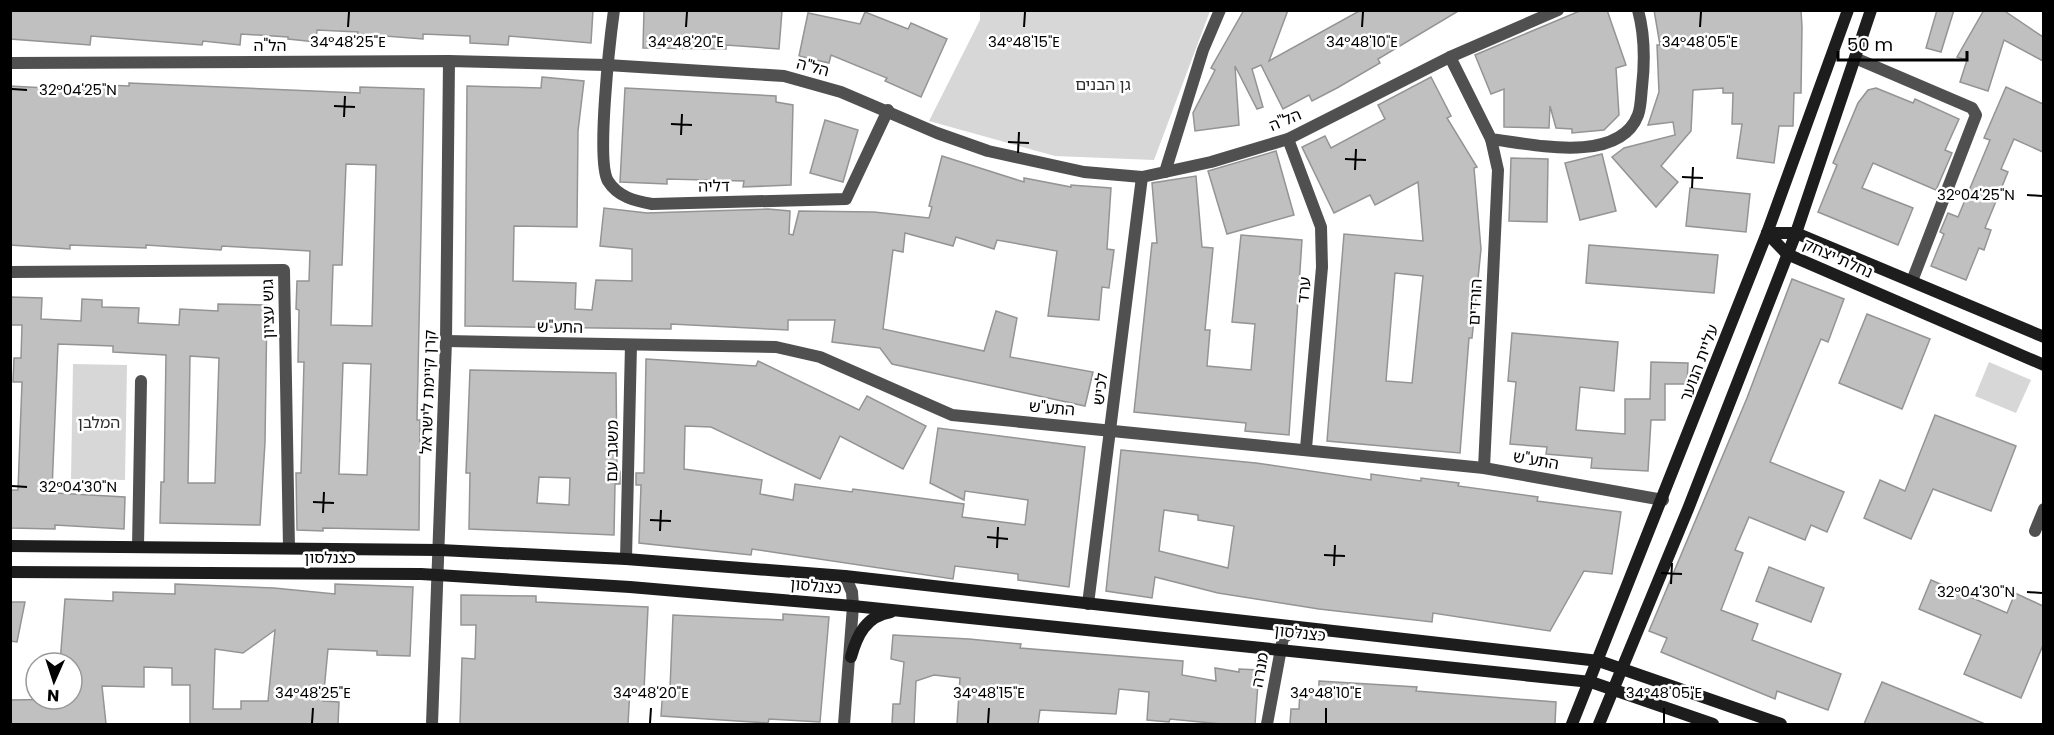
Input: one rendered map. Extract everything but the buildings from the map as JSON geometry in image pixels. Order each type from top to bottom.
[{"type":"street","points":[[607,65],[614,10]]},
{"type":"street","points":[[1165,172],[1203,50],[1220,10]]},
{"type":"street","name":"הל\"ה","points":[[10,63],[449,61],[607,65],[784,76],[842,92],[937,133],[988,151],[1084,172],[1142,177],[1288,139],[1450,57],[1558,10]]},
{"type":"street","points":[[1491,139],[1555,148],[1594,147],[1622,135],[1638,116],[1643,81],[1645,36],[1638,10]]},
{"type":"street","name":"עליית הנוער","points":[[1572,724],[1591,682],[1767,232],[1848,10]]},
{"type":"street","points":[[1599,724],[1688,509],[1796,233],[1871,10]]},
{"type":"street","name":"הורדים","points":[[1450,57],[1491,139],[1498,170],[1484,468]]},
{"type":"street","points":[[1855,58],[1972,108],[1976,116],[1912,281]]},
{"type":"street","name":"קרן קיימת לישראל","points":[[432,724],[446,341],[449,61]]},
{"type":"street","name":"דליה","points":[[607,65],[603,162],[607,180],[618,193],[631,200],[652,204],[846,199],[888,111]]},
{"type":"street","name":"ערד","points":[[1288,139],[1320,227],[1322,267],[1306,448]]},
{"type":"street","name":"לכיש","points":[[1088,604],[1142,177]]},
{"type":"street","name":"נחלת יצחק","points":[[1767,232],[1796,233],[2043,337]]},
{"type":"street","name":"נחלת יצחק","points":[[1767,232],[1787,254],[2043,365]]},
{"type":"street","name":"גוש עציון","points":[[10,272],[284,270],[289,548]]},
{"type":"street","name":"התע\"ש","points":[[446,341],[776,347],[820,357],[952,415],[1306,448],[1484,468],[1663,500]]},
{"type":"street","name":"משגב עם","points":[[626,559],[631,345]]},
{"type":"street","points":[[138,547],[141,381]]},
{"type":"street","points":[[2036,531],[2043,509]]},
{"type":"street","name":"כצנלסון","points":[[10,546],[440,550],[626,559],[845,576],[1599,661],[1781,724]]},
{"type":"street","name":"כצנלסון","points":[[10,572],[439,576],[630,587],[903,610],[1591,682],[1713,724]]},
{"type":"street","points":[[844,724],[851,657],[853,606],[845,576]]},
{"type":"street","points":[[851,657],[857,638],[867,623],[885,613],[903,610]]},
{"type":"street","name":"מנרה","points":[[1266,724],[1281,648],[1286,634],[1298,628]]},
{"type":"green space","name":"גן הבנים","points":[[980,10],[1210,11],[1154,160],[1055,156],[929,121],[980,20]]},
{"type":"green space","points":[[1989,362],[2031,380],[2016,413],[1975,396]]},
{"type":"green space","name":"המלבן","points":[[73,364],[127,365],[125,480],[71,479]]}]
